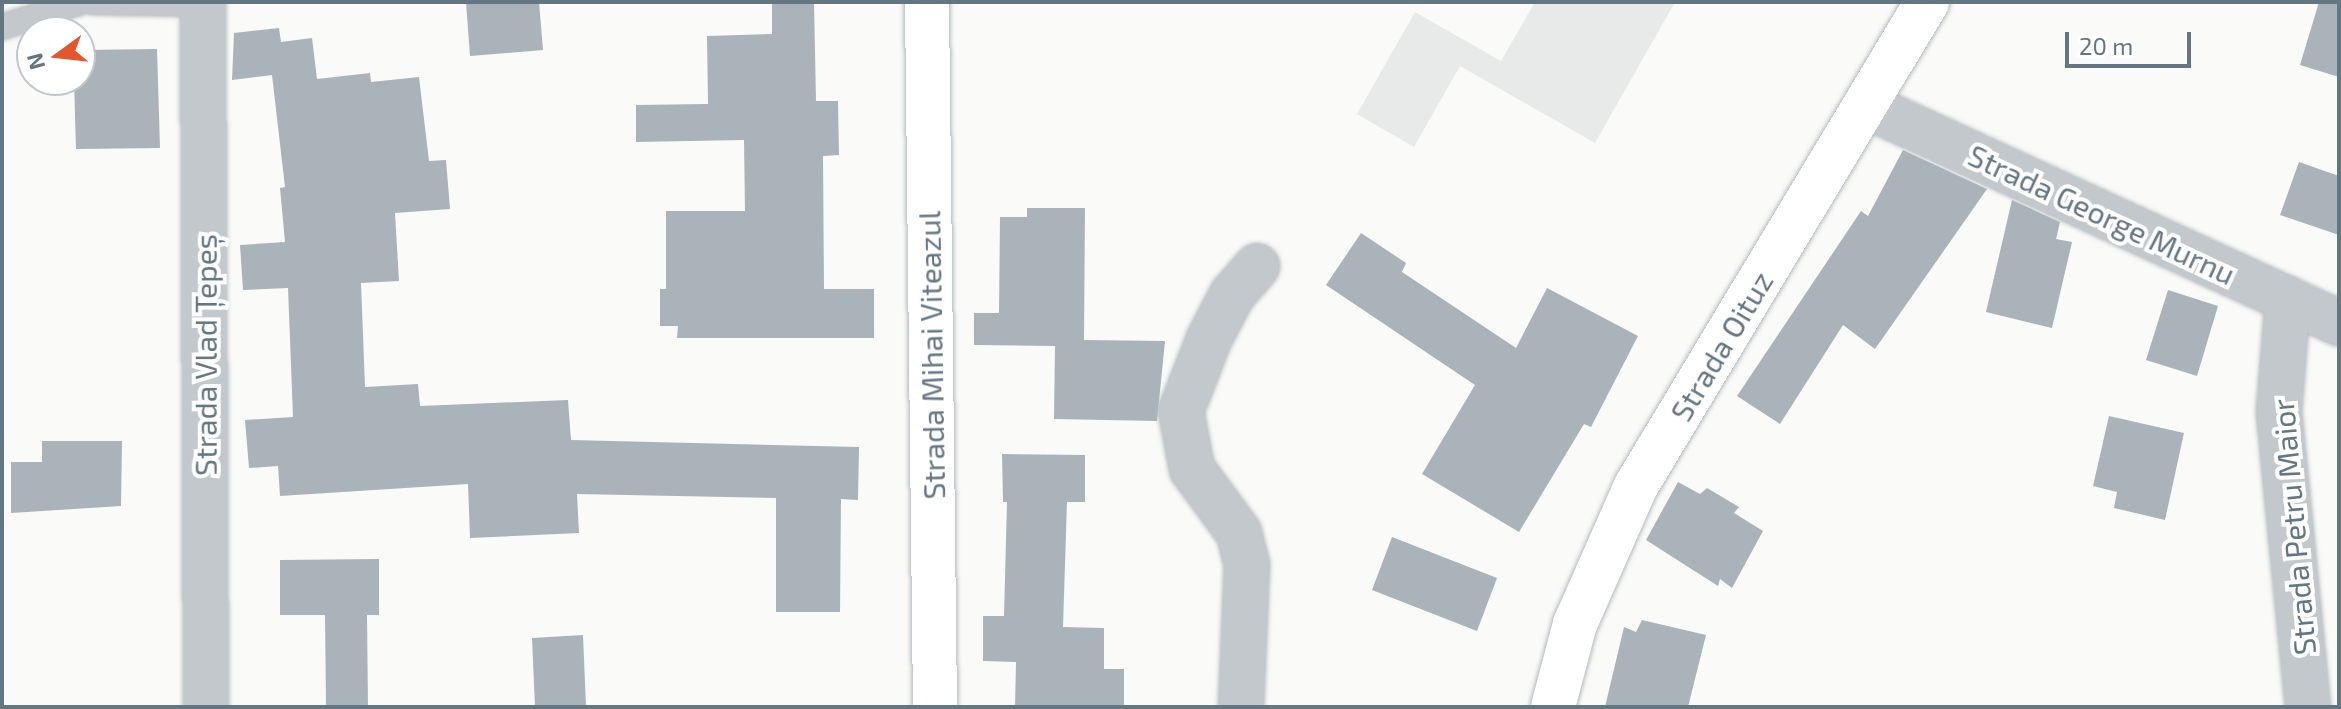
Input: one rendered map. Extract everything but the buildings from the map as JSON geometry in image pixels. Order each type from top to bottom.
[{"type":"main road","name":"Strada Mihai Viteazul","points":[[927,2],[935,707]]},
{"type":"main road","name":"Strada Oituz","points":[[1553,707],[1575,624],[1636,486],[1927,2]]},
{"type":"street","name":"Strada Vlad Țepeș","points":[[203,3],[206,707]]},
{"type":"street","name":"Strada George Murnu","points":[[1865,105],[2339,323]]},
{"type":"street","points":[[1241,707],[1247,565],[1239,533],[1192,469],[1181,411],[1209,339],[1232,295],[1257,266]]},
{"type":"street","name":"Strada Petru Maior","points":[[2288,299],[2279,412],[2308,707]]},
{"type":"lane","points":[[2,27],[81,2]]},
{"type":"lane","points":[[93,2],[203,3]]},
{"type":"shaded area","points":[[1535,2],[1675,2],[1595,143],[1460,66],[1414,147],[1357,114],[1415,12],[1501,61]]}]
